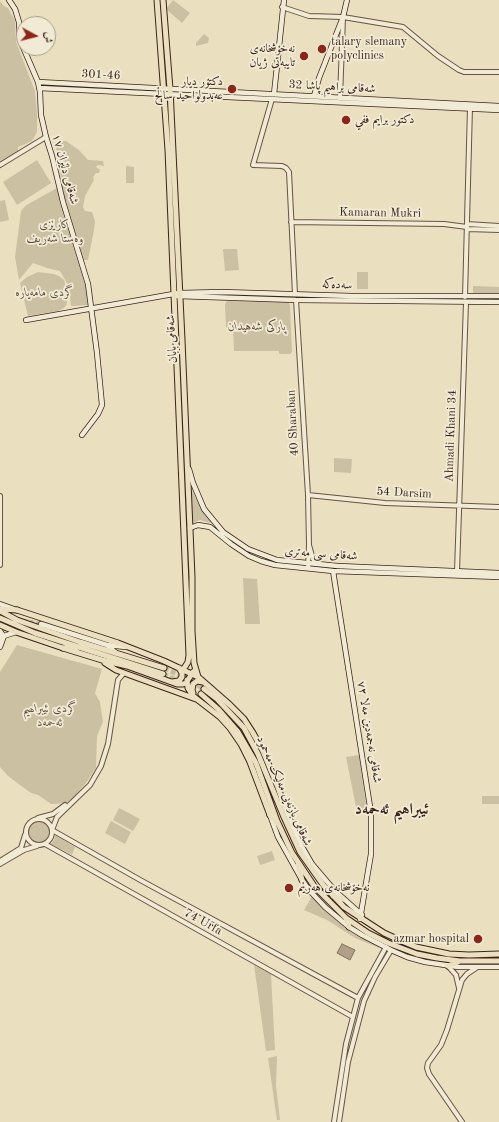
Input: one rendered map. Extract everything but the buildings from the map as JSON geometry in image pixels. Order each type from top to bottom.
[{"type":"main road","name":"شەقامی دلێران ١٧","points":[[8,0],[15,9],[20,22],[20,40],[38,82],[41,115],[46,137],[63,202],[87,280],[102,405],[98,414],[82,434]]},
{"type":"main road","points":[[157,0],[168,150],[176,294],[178,413],[189,659],[179,681],[171,682]]},
{"type":"main road","name":"شەقامی بابان","points":[[163,0],[170,91],[176,294],[185,400],[192,568],[192,631],[194,663],[198,677]]},
{"type":"main road","points":[[273,97],[284,0]]},
{"type":"main road","points":[[314,96],[319,78],[343,18],[347,0]]},
{"type":"main road","name":"301-46","points":[[38,82],[163,91]]},
{"type":"main road","name":"301-46","points":[[39,88],[163,91]]},
{"type":"main road","name":"شەقامی براهیم پاشا 32","points":[[163,91],[470,107],[499,106]]},
{"type":"main road","name":"شەقامی براهیم پاشا 32","points":[[273,97],[314,96],[499,110]]},
{"type":"main road","points":[[248,293],[248,299]]},
{"type":"main road","points":[[26,320],[176,294]]},
{"type":"main road","name":"سەدەکە","points":[[176,294],[295,294],[397,299],[465,299],[499,296]]},
{"type":"main road","name":"سەدەکە","points":[[176,294],[248,299],[296,300],[390,298]]},
{"type":"main road","name":"سەدەکە","points":[[465,299],[499,302]]},
{"type":"main road","points":[[178,400],[185,400]]},
{"type":"main road","points":[[178,413],[181,410],[185,412]]},
{"type":"main road","name":"شەقامی سی مەتری","points":[[188,467],[204,509],[233,542]]},
{"type":"main road","name":"شەقامی سی مەتری","points":[[190,528],[198,525],[210,527],[233,542],[252,551],[277,560],[334,572],[499,577]]},
{"type":"main road","name":"شەقامی سی مەتری","points":[[308,566],[316,564],[499,573]]},
{"type":"main road","points":[[185,568],[192,568]]},
{"type":"main road","name":"شەقامی نەجمەدین مەلا ٧٢","points":[[334,572],[371,813],[371,854],[361,916]]},
{"type":"main road","points":[[186,576],[192,577]]},
{"type":"main road","points":[[0,604],[129,648],[192,674],[198,677],[205,686]]},
{"type":"main road","points":[[0,610],[17,610]]},
{"type":"main road","points":[[0,610],[35,626],[80,642],[164,668]]},
{"type":"main road","points":[[0,618],[35,633],[81,649],[163,674]]},
{"type":"main road","points":[[41,624],[107,645],[129,648]]},
{"type":"main road","points":[[0,625],[63,648],[127,666],[180,684],[187,682],[192,674],[194,663]]},
{"type":"main road","points":[[0,631],[2,634],[0,647]]},
{"type":"main road","points":[[2,640],[7,634],[16,632]]},
{"type":"main road","points":[[107,645],[116,653]]},
{"type":"main road","points":[[63,648],[81,649]]},
{"type":"main road","points":[[102,660],[116,670],[199,700]]},
{"type":"main road","points":[[183,670],[190,692],[220,717],[241,744],[250,762],[278,838],[302,880],[325,907],[349,927],[362,935],[407,957],[448,966],[476,968],[499,967]]},
{"type":"main road","points":[[199,700],[193,692],[192,687],[197,681],[230,705],[244,719],[263,750],[300,843],[312,864],[328,884],[361,916]]},
{"type":"main road","name":"شەقامی بازنەیی مەلیک مەحمود","points":[[205,686],[236,718],[251,739],[286,823],[300,852],[332,896],[344,907],[361,916],[367,923],[397,939],[430,950],[449,954],[499,954]]},
{"type":"main road","name":"شەقامی بازنەیی مەلیک مەحمود","points":[[201,694],[229,720],[243,740],[256,763],[279,825],[296,859],[318,891],[346,918],[368,933],[393,946],[427,957],[460,961],[499,961]]},
{"type":"main road","points":[[229,720],[230,728]]},
{"type":"main road","points":[[286,810],[286,823]]},
{"type":"main road","points":[[270,815],[279,825]]},
{"type":"main road","points":[[296,859],[302,880]]},
{"type":"main road","points":[[332,896],[343,899]]},
{"type":"main road","points":[[346,918],[349,927]]},
{"type":"main road","points":[[448,966],[460,961]]},
{"type":"street","points":[[282,7],[309,16],[343,18],[403,26],[438,56],[459,70],[467,72],[499,72]]},
{"type":"street","points":[[340,98],[343,18]]},
{"type":"street","points":[[273,97],[253,164],[282,166],[288,170],[295,294]]},
{"type":"street","name":"Ahmadi Khani 34","points":[[456,571],[470,107]]},
{"type":"street","points":[[0,165],[46,137]]},
{"type":"street","name":"Kamaran Mukri","points":[[291,222],[444,224],[499,230]]},
{"type":"street","name":"Kamaran Mukri","points":[[467,227],[499,226]]},
{"type":"street","name":"40 Sharaban","points":[[296,300],[308,495],[308,566]]},
{"type":"street","name":"54 Darsim","points":[[308,495],[385,503],[499,507]]},
{"type":"street","points":[[0,496],[0,565]]},
{"type":"street","name":"40 Sharaban","points":[[309,545],[316,564]]},
{"type":"street","points":[[0,861],[21,848],[28,824],[38,818],[53,814],[66,804],[87,784],[98,769],[103,758],[107,741],[117,676],[116,670]]},
{"type":"street","points":[[0,864],[24,850],[42,845],[51,838],[52,830],[57,817],[90,785],[102,766],[108,748],[118,680],[124,673]]},
{"type":"street","points":[[38,818],[46,820],[51,825],[52,830],[142,881],[358,998]]},
{"type":"street","points":[[26,832],[30,842],[36,845],[42,845]]},
{"type":"street","name":"74 Urfa","points":[[42,845],[353,1017]]},
{"type":"street","points":[[334,1122],[346,1044],[358,998],[386,947]]},
{"type":"street","points":[[339,1122],[348,1062],[364,1001],[391,950]]},
{"type":"street","points":[[448,966],[456,975],[459,988]]},
{"type":"street","points":[[462,1122],[426,1068],[447,1030],[456,1006],[459,988],[465,976],[476,968]]},
{"type":"green space","points":[[173,0],[190,13],[182,23],[166,9]]},
{"type":"green space","points":[[0,1],[8,8],[15,21],[16,56],[21,56],[35,91],[37,132],[32,141],[18,147],[18,151],[0,161]]},
{"type":"green space","points":[[204,34],[209,38],[208,43],[196,46],[196,43]]},
{"type":"green space","name":"کارێزی وەستا شەریف","points":[[59,141],[66,141],[79,150],[88,160],[103,161],[104,166],[98,165],[96,167],[100,170],[99,173],[96,173],[93,177],[94,180],[85,196],[83,207],[85,211],[92,212],[95,221],[88,260],[84,260],[88,305],[71,306],[69,287],[60,271],[33,263],[19,280],[15,257],[21,211],[25,206],[62,185],[56,146]]},
{"type":"green space","points":[[37,160],[51,183],[17,205],[3,182]]},
{"type":"green space","points":[[126,166],[134,167],[134,183],[126,183]]},
{"type":"green space","points":[[5,200],[9,220],[0,222],[0,201]]},
{"type":"green space","points":[[223,249],[237,249],[239,270],[225,271]]},
{"type":"green space","name":"گردی مامەیارە","points":[[38,272],[54,274],[64,280],[67,304],[64,308],[58,311],[28,316],[20,283],[27,277]]},
{"type":"green space","points":[[357,272],[368,272],[368,289],[357,289]]},
{"type":"green space","points":[[473,286],[499,287],[499,293],[473,293]]},
{"type":"green space","name":"پارکی شەهیدان","points":[[228,301],[288,302],[290,305],[292,352],[290,354],[279,354],[279,351],[234,351],[233,329],[226,328],[225,305]]},
{"type":"green space","points":[[334,458],[352,459],[351,473],[334,472]]},
{"type":"green space","points":[[188,482],[198,503],[211,522],[210,523],[200,520],[190,524]]},
{"type":"green space","points":[[243,578],[257,579],[260,624],[245,624]]},
{"type":"green space","name":"گردی ئیبراھیم ئەحمەد","points":[[17,645],[102,669],[95,693],[100,702],[103,722],[97,736],[96,768],[86,783],[72,799],[65,803],[51,804],[38,795],[31,793],[8,776],[0,767],[0,672]]},
{"type":"green space","points":[[359,755],[367,811],[357,812],[346,757]]},
{"type":"green space","points":[[482,796],[499,796],[499,804],[482,804]]},
{"type":"green space","points":[[119,808],[140,819],[133,831],[113,820]]},
{"type":"green space","points":[[111,821],[131,832],[125,844],[105,833]]},
{"type":"green space","points":[[39,822],[46,825],[49,832],[46,839],[39,842],[32,839],[29,832],[32,825]]},
{"type":"green space","points":[[55,835],[75,847],[72,855],[51,844]]},
{"type":"green space","points":[[272,851],[275,860],[260,865],[257,856]]},
{"type":"green space","points":[[312,896],[348,929],[379,948],[355,938],[327,920],[304,910]]},
{"type":"green space","points":[[254,965],[271,974],[275,1050],[266,1051]]},
{"type":"green space","points":[[277,1056],[276,1086],[280,1120],[277,1120],[268,1058]]},
{"type":"shaded area","points":[[342,944],[355,950],[350,960],[337,953]]},
{"type":"tunnel","points":[[23,621],[41,624]]},
{"type":"tunnel","points":[[164,668],[186,678],[204,689]]},
{"type":"tunnel","points":[[163,674],[180,682]]},
{"type":"place","name":"talary slemany polyclinics","points":[[322,49]]},
{"type":"place","name":"نەخۆشخانەی تایبەتی ژیان","points":[[304,56]]},
{"type":"place","name":"دکتۆر دیار عەبدولواحید ساڵح","points":[[232,89]]},
{"type":"place","name":"دكتور برايم ففي","points":[[346,120]]},
{"type":"place","name":"نەخۆشخانەی هەرێم","points":[[289,888]]},
{"type":"place","name":"azmar hospital","points":[[478,939]]},
{"type":"district","name":"ئیبراهیم ئەحمەد","points":[[392,810]]}]
